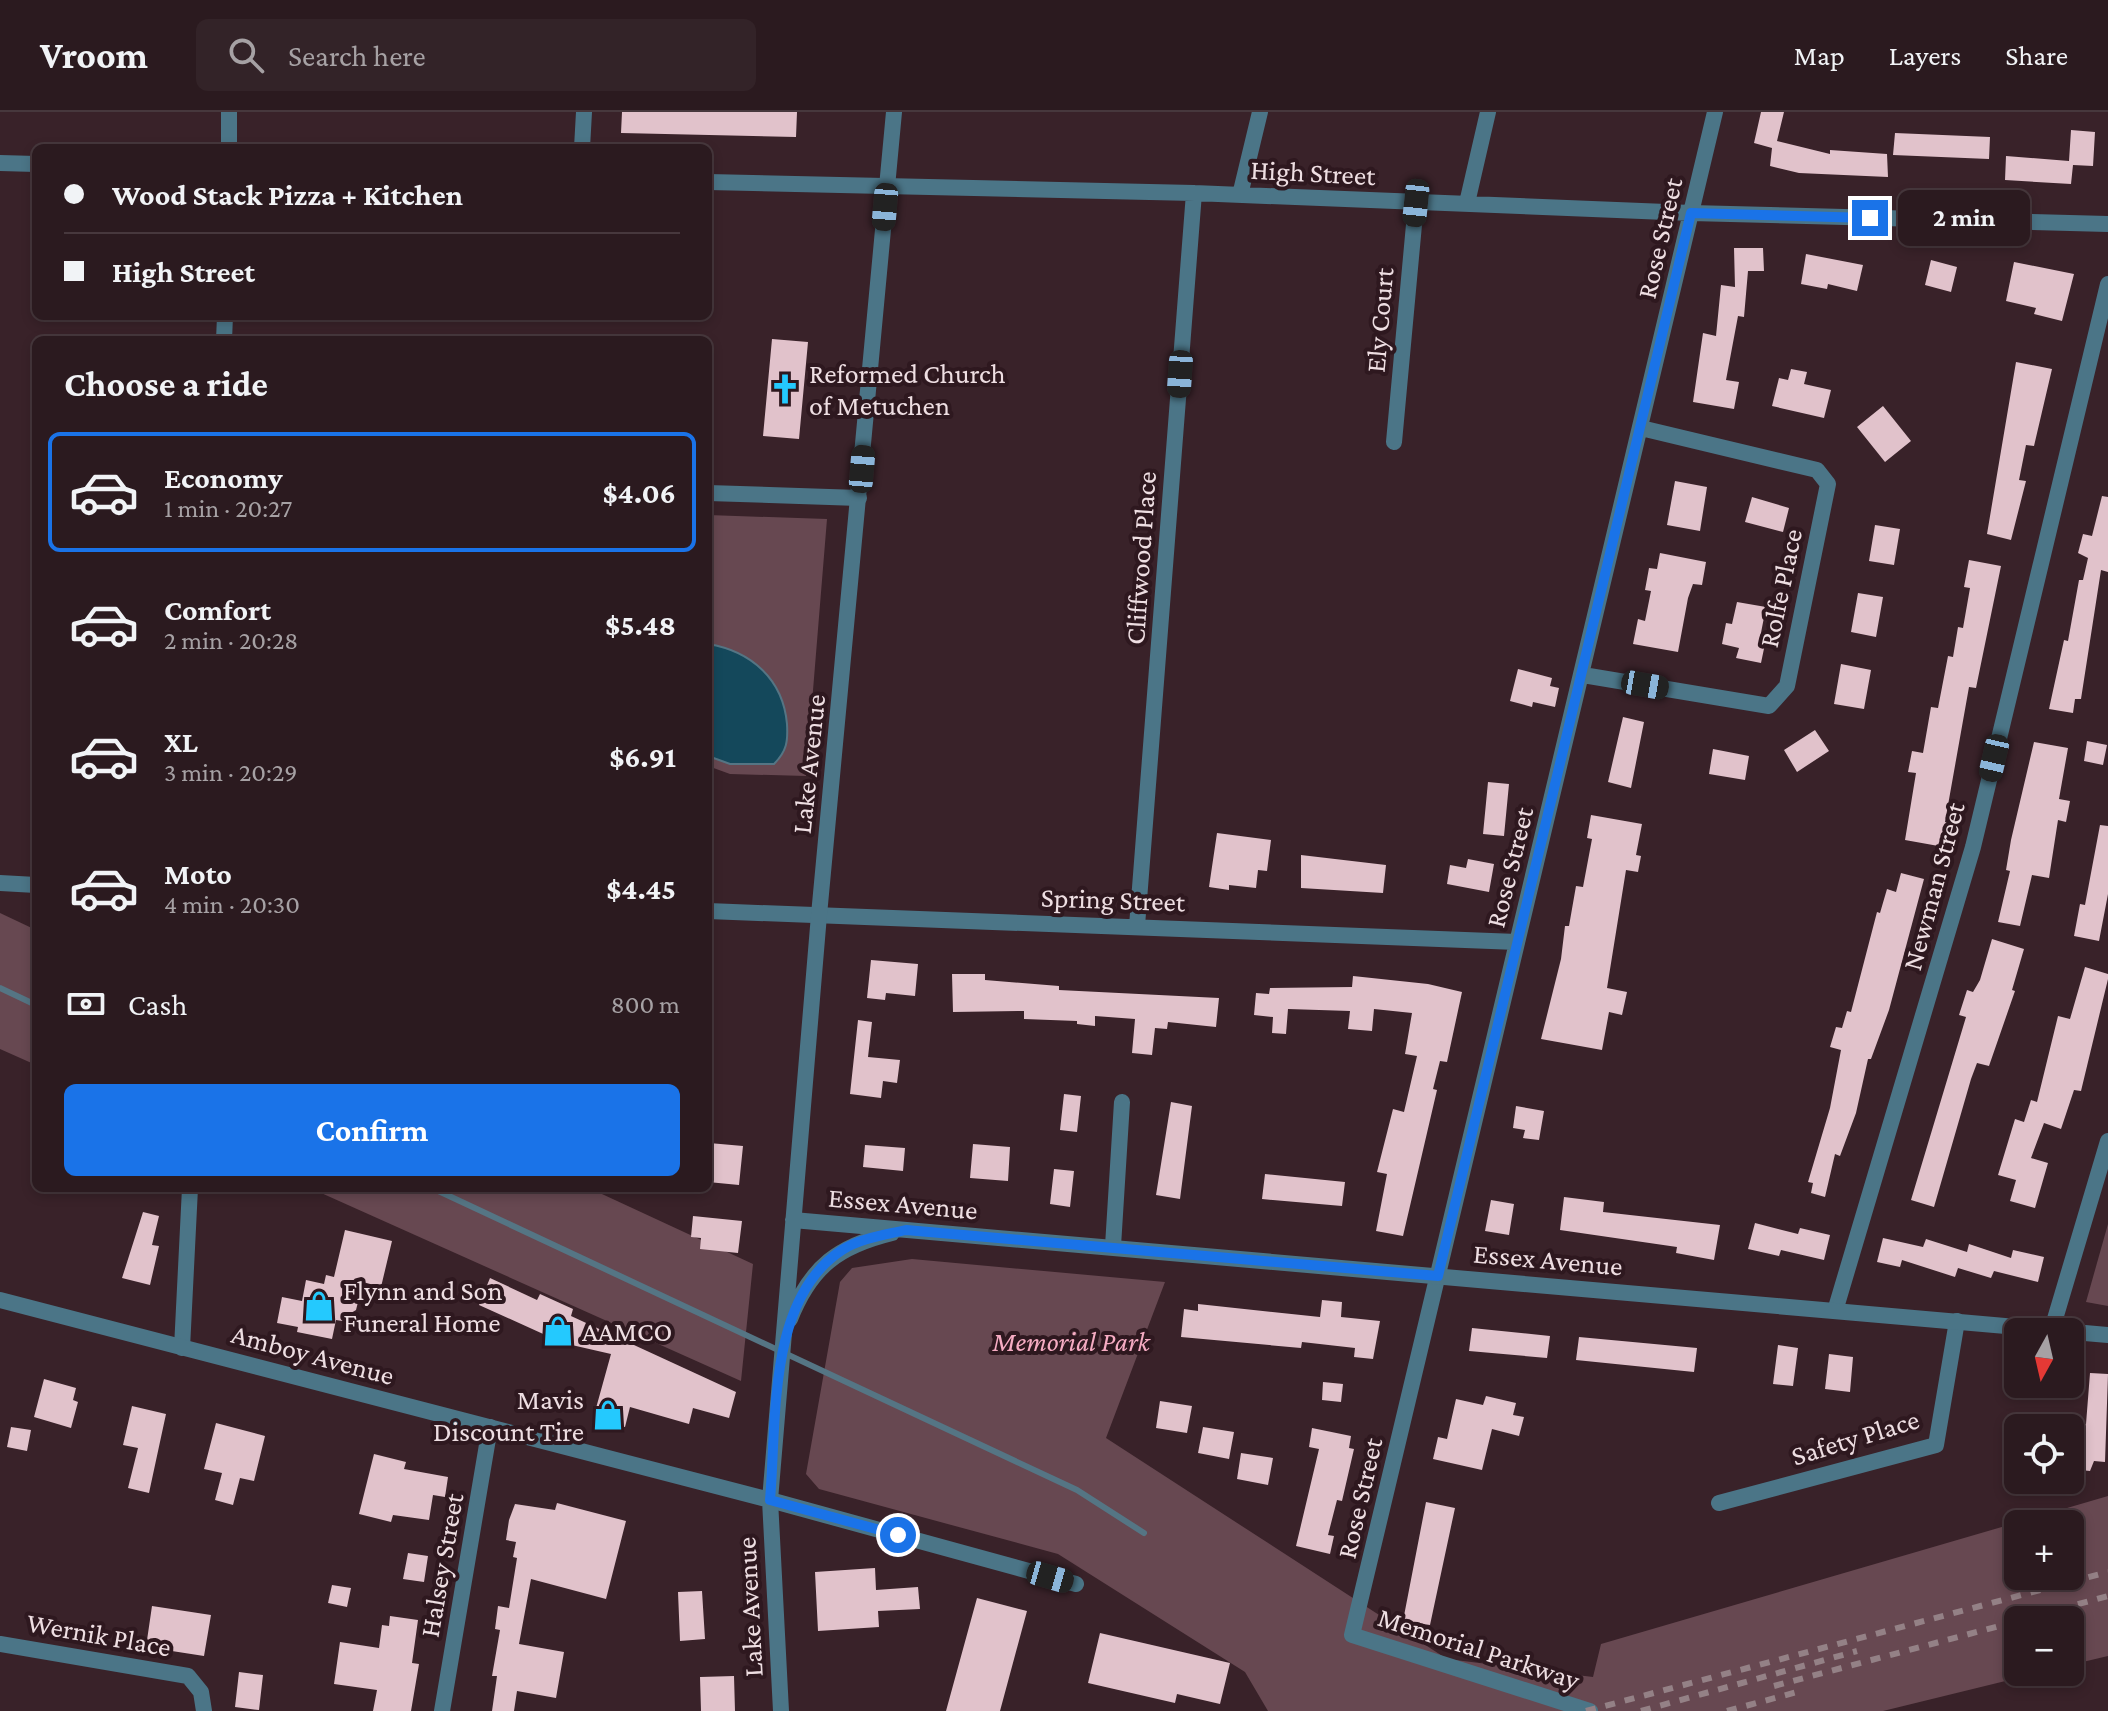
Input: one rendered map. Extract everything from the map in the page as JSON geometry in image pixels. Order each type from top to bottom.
[{"type":"street","points":[[229,112],[229,144]]},
{"type":"street","points":[[582,144],[584,112]]},
{"type":"street","name":"Lake Avenue","points":[[781,1711],[770,1500],[819,915],[894,112]]},
{"type":"street","points":[[1240,195],[1260,112]]},
{"type":"street","points":[[1467,203],[1488,112]]},
{"type":"street","name":"Rose Street","points":[[1352,1635],[1715,112]]},
{"type":"street","points":[[0,163],[32,164]]},
{"type":"street","name":"High Street","points":[[712,182],[1194,193],[1691,213],[2108,224]]},
{"type":"street","name":"Cliffwood Place","points":[[1137,926],[1194,193]]},
{"type":"street","name":"Ely Court","points":[[1394,442],[1416,203]]},
{"type":"street","name":"Newman Street","points":[[1835,1311],[1973,847],[2108,284]]},
{"type":"street","name":"Rolfe Place","points":[[1583,675],[1769,706],[1787,686],[1828,484],[1817,470],[1641,428]]},
{"type":"street","points":[[712,493],[859,498]]},
{"type":"street","points":[[0,883],[32,885]]},
{"type":"street","name":"Spring Street","points":[[712,911],[1517,942]]},
{"type":"street","points":[[1113,1246],[1122,1102]]},
{"type":"street","points":[[2055,1318],[2108,1141]]},
{"type":"street","points":[[182,1348],[190,1192]]},
{"type":"street","name":"Essex Avenue","points":[[793,1220],[2004,1325]]},
{"type":"street","points":[[785,1331],[810,1280],[827,1261],[855,1244],[906,1230]]},
{"type":"street","name":"Amboy Avenue","points":[[0,1300],[770,1500],[1076,1584]]},
{"type":"street","name":"Safety Place","points":[[1719,1503],[1936,1445],[1957,1321]]},
{"type":"street","name":"Essex Avenue","points":[[2084,1332],[2108,1335]]},
{"type":"street","name":"Halsey Street","points":[[442,1711],[490,1427]]},
{"type":"street","name":"Memorial Parkway","points":[[1352,1635],[1590,1711]]},
{"type":"street","name":"Wernik Place","points":[[0,1644],[188,1676],[201,1692],[204,1711]]},
{"type":"green space","points":[[712,515],[827,519],[806,776],[730,774],[712,767]]},
{"type":"green space","points":[[0,913],[32,928],[32,1063],[0,1049]]},
{"type":"green space","points":[[319,1192],[598,1192],[753,1264],[741,1381]]},
{"type":"green space","points":[[2108,1224],[2108,1306],[2086,1302]]},
{"type":"green space","name":"Memorial Park","points":[[912,1259],[1165,1282],[1106,1438],[1447,1659],[1593,1677],[1601,1644],[2004,1526],[2004,1590],[2084,1590],[2084,1510],[2060,1510],[2108,1496],[2108,1656],[2084,1662],[2084,1606],[2004,1606],[2004,1681],[1883,1711],[1268,1711],[1245,1672],[1058,1554],[819,1489],[806,1474],[840,1282],[852,1268]]},
{"type":"water","points":[[712,645],[738,653],[762,670],[779,694],[787,724],[786,746],[774,764],[730,764],[712,757]]},
{"type":"building","points":[[622,112],[797,112],[796,137],[621,133]]},
{"type":"building","points":[[1761,112],[1784,112],[1777,141],[1830,154],[1830,150],[1887,154],[1888,177],[1799,173],[1770,166],[1772,148],[1754,143]]},
{"type":"building","points":[[2071,130],[2095,132],[2093,166],[2073,165],[2071,184],[2005,180],[2006,156],[2069,161]]},
{"type":"building","points":[[1895,133],[1990,137],[1989,159],[1893,155]]},
{"type":"building","points":[[1734,248],[1763,248],[1764,271],[1748,271],[1744,317],[1738,316],[1726,380],[1739,382],[1734,409],[1693,402],[1703,333],[1716,336],[1721,285],[1735,287]]},
{"type":"building","points":[[1806,254],[1863,265],[1857,291],[1828,284],[1827,289],[1801,284]]},
{"type":"building","points":[[1931,260],[1957,267],[1951,292],[1925,285]]},
{"type":"building","points":[[2014,262],[2074,274],[2062,321],[2034,314],[2036,308],[2006,301]]},
{"type":"building","name":"Reformed Church of Metuchen","points":[[772,339],[808,342],[799,439],[763,436]]},
{"type":"building","points":[[2016,362],[2052,369],[2034,446],[2026,445],[2019,480],[2026,481],[2011,540],[1987,534]]},
{"type":"building","points":[[1791,369],[1807,372],[1804,384],[1831,390],[1824,418],[1772,406],[1779,378],[1788,380]]},
{"type":"building","points":[[1883,406],[1911,441],[1885,462],[1857,427]]},
{"type":"building","points":[[1675,481],[1707,487],[1700,531],[1667,525]]},
{"type":"building","points":[[2102,496],[2108,497],[2108,572],[2101,570],[2081,699],[2075,699],[2073,713],[2049,709],[2064,640],[2068,641],[2079,580],[2083,580],[2088,558],[2078,553],[2083,534],[2092,536]]},
{"type":"building","points":[[1752,497],[1789,508],[1783,532],[1745,522]]},
{"type":"building","points":[[1875,525],[1900,529],[1894,565],[1869,561]]},
{"type":"building","points":[[1660,553],[1706,562],[1702,585],[1693,584],[1688,598],[1678,652],[1633,644],[1638,619],[1645,621],[1651,591],[1645,590],[1649,568],[1657,569]]},
{"type":"building","points":[[1969,560],[2001,566],[1976,688],[1969,687],[1945,822],[1948,823],[1944,847],[1905,840],[1916,773],[1908,772],[1912,751],[1923,753],[1931,707],[1938,708],[1948,656],[1953,657],[1958,627],[1963,628],[1970,588],[1964,587]]},
{"type":"building","points":[[1858,593],[1883,597],[1876,637],[1851,632]]},
{"type":"building","points":[[1737,602],[1766,607],[1760,638],[1766,639],[1761,663],[1736,658],[1739,648],[1722,644],[1726,623],[1732,624]]},
{"type":"building","points":[[1841,664],[1871,670],[1864,709],[1834,704]]},
{"type":"building","points":[[1518,669],[1552,678],[1550,686],[1559,688],[1555,707],[1533,702],[1532,707],[1510,701]]},
{"type":"building","points":[[1623,717],[1644,722],[1631,788],[1608,782]]},
{"type":"building","points":[[1815,730],[1829,751],[1797,772],[1784,750]]},
{"type":"building","points":[[2087,741],[2107,745],[2103,765],[2084,761]]},
{"type":"building","points":[[2034,742],[2068,748],[2059,799],[2070,801],[2066,822],[2058,820],[2049,878],[2032,875],[2020,926],[1998,922],[2010,871],[2006,870],[2011,840]]},
{"type":"building","points":[[1713,749],[1749,756],[1745,780],[1709,774]]},
{"type":"building","points":[[1488,782],[1509,784],[1504,836],[1483,834]]},
{"type":"building","points":[[1591,815],[1642,824],[1636,855],[1641,856],[1638,872],[1626,870],[1607,988],[1627,992],[1622,1015],[1609,1012],[1602,1050],[1541,1039],[1576,886],[1583,887],[1592,839],[1587,838]]},
{"type":"building","points":[[2100,825],[2108,826],[2108,894],[2099,941],[2074,936],[2080,904],[2085,905]]},
{"type":"building","points":[[1217,833],[1271,840],[1267,871],[1258,870],[1256,888],[1229,885],[1229,890],[1209,887]]},
{"type":"building","points":[[1301,855],[1386,865],[1383,893],[1301,888]]},
{"type":"building","points":[[1468,859],[1494,864],[1489,892],[1447,884],[1450,865],[1466,868]]},
{"type":"building","points":[[1901,873],[1924,879],[1889,1010],[1871,1059],[1868,1059],[1856,1113],[1840,1156],[1835,1154],[1825,1197],[1811,1193],[1813,1183],[1808,1182],[1830,1108],[1841,1050],[1830,1047],[1836,1027],[1842,1028],[1847,1011],[1851,1012],[1877,912],[1880,913],[1887,889],[1896,892]]},
{"type":"building","points":[[1992,939],[2024,949],[2012,990],[2015,991],[1989,1066],[1977,1063],[1971,1079],[1934,1207],[1911,1200],[1966,1017],[1959,1015],[1967,990],[1973,992],[1980,980]]},
{"type":"building","points":[[871,960],[918,964],[915,996],[886,993],[885,1000],[867,998]]},
{"type":"building","points":[[2085,967],[2108,974],[2108,979],[2081,1091],[2074,1090],[2061,1129],[2044,1123],[2031,1158],[2048,1163],[2035,1208],[2010,1201],[2016,1180],[1998,1175],[2015,1119],[2024,1122],[2031,1100],[2037,1102],[2058,1016],[2070,1019]]},
{"type":"building","points":[[952,974],[985,974],[985,980],[1059,986],[1059,990],[1219,998],[1216,1027],[1168,1022],[1167,1029],[1155,1028],[1152,1055],[1132,1053],[1135,1019],[1095,1016],[1095,1026],[1077,1024],[1077,1021],[1024,1019],[1024,1011],[953,1012]]},
{"type":"building","points":[[1353,976],[1428,984],[1462,992],[1447,1062],[1440,1061],[1433,1089],[1437,1090],[1403,1236],[1376,1231],[1387,1174],[1377,1172],[1393,1109],[1404,1112],[1417,1056],[1405,1054],[1412,1013],[1374,1009],[1372,1031],[1348,1029],[1350,1011],[1288,1009],[1286,1034],[1272,1033],[1273,1017],[1254,1015],[1256,993],[1269,994],[1270,988],[1352,987]]},
{"type":"building","points":[[858,1020],[872,1022],[868,1057],[900,1060],[897,1083],[883,1081],[881,1098],[850,1094]]},
{"type":"building","points":[[1064,1094],[1081,1096],[1077,1132],[1060,1130]]},
{"type":"building","points":[[1171,1102],[1192,1106],[1180,1199],[1156,1195]]},
{"type":"building","points":[[1516,1106],[1544,1111],[1539,1140],[1523,1138],[1525,1130],[1513,1128]]},
{"type":"building","points":[[712,1143],[743,1146],[739,1185],[712,1182]]},
{"type":"building","points":[[973,1144],[1010,1147],[1008,1181],[970,1178]]},
{"type":"building","points":[[865,1145],[905,1148],[903,1171],[863,1167]]},
{"type":"building","points":[[1054,1169],[1074,1171],[1070,1207],[1050,1204]]},
{"type":"building","points":[[1265,1174],[1345,1182],[1342,1206],[1262,1199]]},
{"type":"building","points":[[1564,1197],[1604,1202],[1603,1212],[1720,1225],[1714,1260],[1676,1253],[1677,1247],[1560,1230]]},
{"type":"building","points":[[1491,1200],[1514,1204],[1509,1235],[1485,1231]]},
{"type":"building","points":[[143,1212],[159,1216],[152,1245],[159,1246],[150,1285],[122,1278]]},
{"type":"building","points":[[693,1216],[742,1221],[738,1253],[700,1249],[701,1238],[691,1237]]},
{"type":"building","points":[[1755,1223],[1798,1234],[1800,1228],[1830,1235],[1824,1260],[1781,1250],[1779,1256],[1748,1249]]},
{"type":"building","points":[[345,1230],[392,1241],[381,1287],[363,1282],[356,1310],[351,1313],[349,1322],[336,1320],[332,1339],[297,1332],[298,1327],[277,1323],[282,1297],[302,1301],[306,1280],[324,1284],[326,1275],[334,1277]]},
{"type":"building","points":[[1883,1238],[1923,1247],[1926,1239],[1967,1252],[1969,1244],[2011,1258],[2013,1250],[2044,1257],[2038,1282],[1994,1271],[1991,1278],[1958,1268],[1955,1277],[1902,1260],[1900,1267],[1877,1262]]},
{"type":"building","points":[[490,1278],[537,1300],[540,1294],[573,1309],[571,1316],[736,1392],[729,1418],[693,1408],[689,1424],[630,1407],[625,1427],[593,1419],[611,1354],[563,1343],[479,1305]]},
{"type":"building","points":[[1322,1300],[1342,1302],[1341,1317],[1380,1321],[1373,1359],[1354,1357],[1355,1348],[1302,1342],[1301,1348],[1181,1337],[1184,1309],[1198,1311],[1198,1304],[1320,1317]]},
{"type":"building","points":[[1472,1328],[1550,1336],[1547,1358],[1469,1351]]},
{"type":"building","points":[[1579,1337],[1697,1348],[1694,1372],[1576,1360]]},
{"type":"building","points":[[1778,1345],[1798,1348],[1793,1386],[1773,1384]]},
{"type":"building","points":[[1829,1354],[1853,1357],[1850,1392],[1825,1389]]},
{"type":"building","points":[[2090,1373],[2108,1374],[2105,1462],[2094,1461],[2090,1471],[2084,1470]]},
{"type":"building","points":[[44,1379],[76,1388],[73,1400],[78,1402],[71,1428],[34,1417]]},
{"type":"building","points":[[1323,1382],[1343,1384],[1341,1402],[1322,1400]]},
{"type":"building","points":[[1486,1396],[1516,1403],[1513,1415],[1524,1417],[1519,1436],[1492,1429],[1482,1470],[1433,1459],[1438,1437],[1447,1439],[1456,1399],[1483,1405]]},
{"type":"building","points":[[1160,1401],[1192,1406],[1187,1433],[1156,1428]]},
{"type":"building","points":[[132,1406],[166,1414],[149,1493],[128,1488],[138,1448],[123,1445]]},
{"type":"building","points":[[216,1423],[265,1436],[254,1481],[240,1478],[233,1505],[215,1500],[222,1473],[204,1469]]},
{"type":"building","points":[[11,1427],[31,1430],[27,1451],[7,1447]]},
{"type":"building","points":[[1203,1427],[1234,1432],[1229,1459],[1198,1453]]},
{"type":"building","points":[[1312,1428],[1351,1436],[1349,1448],[1354,1449],[1342,1501],[1337,1500],[1328,1535],[1334,1536],[1330,1554],[1296,1546],[1319,1449],[1309,1447]]},
{"type":"building","points":[[1241,1453],[1273,1458],[1268,1485],[1237,1479]]},
{"type":"building","points":[[374,1454],[406,1462],[404,1469],[448,1477],[445,1497],[433,1495],[429,1520],[393,1515],[391,1522],[359,1514]]},
{"type":"building","points":[[1426,1502],[1455,1508],[1430,1625],[1403,1621]]},
{"type":"building","points":[[557,1503],[626,1521],[606,1599],[531,1579],[519,1644],[564,1652],[556,1698],[517,1691],[514,1711],[492,1711],[497,1676],[492,1676],[500,1630],[495,1629],[498,1606],[509,1608],[517,1558],[513,1557],[516,1542],[506,1540],[509,1520],[515,1504],[555,1510]]},
{"type":"building","points":[[408,1553],[428,1556],[424,1582],[403,1579]]},
{"type":"building","points":[[875,1568],[876,1590],[918,1587],[920,1609],[878,1611],[879,1627],[818,1631],[815,1572]]},
{"type":"building","points":[[332,1585],[351,1588],[347,1607],[328,1603]]},
{"type":"building","points":[[702,1591],[705,1639],[680,1641],[678,1592]]},
{"type":"building","points":[[977,1598],[1027,1611],[1000,1711],[946,1711]]},
{"type":"building","points":[[152,1606],[211,1615],[204,1656],[146,1647]]},
{"type":"building","points":[[390,1616],[418,1620],[412,1663],[419,1664],[411,1711],[373,1711],[377,1690],[334,1684],[340,1642],[379,1648],[382,1625],[389,1626]]},
{"type":"building","points":[[1100,1633],[1230,1663],[1220,1704],[1177,1694],[1175,1703],[1088,1683]]},
{"type":"building","points":[[239,1672],[263,1675],[259,1710],[235,1707]]},
{"type":"building","points":[[734,1676],[735,1711],[701,1711],[700,1677]]},
{"type":"waterway","points":[[0,988],[32,1003]]},
{"type":"waterway","points":[[441,1192],[1077,1490],[1144,1533]]},
{"type":"railway","points":[[1586,1711],[2108,1572]]},
{"type":"railway","points":[[2071,1606],[2108,1596]]},
{"type":"railway","points":[[1774,1686],[2004,1625]]},
{"type":"railway","points":[[1641,1711],[1857,1651]]},
{"type":"railway","points":[[1727,1711],[1797,1692]]},
{"type":"place","name":"Reformed Church of Metuchen","points":[[785,389]]},
{"type":"place","name":"Flynn and Son Funeral Home","points":[[319,1306]]},
{"type":"place","name":"AAMCO","points":[[558,1331]]},
{"type":"place","name":"Mavis Discount Tire","points":[[608,1415]]},
{"type":"route","points":[[898,1535],[770,1500],[785,1331],[810,1280],[844,1248],[906,1230],[1438,1276],[1691,213],[1870,218]]}]
